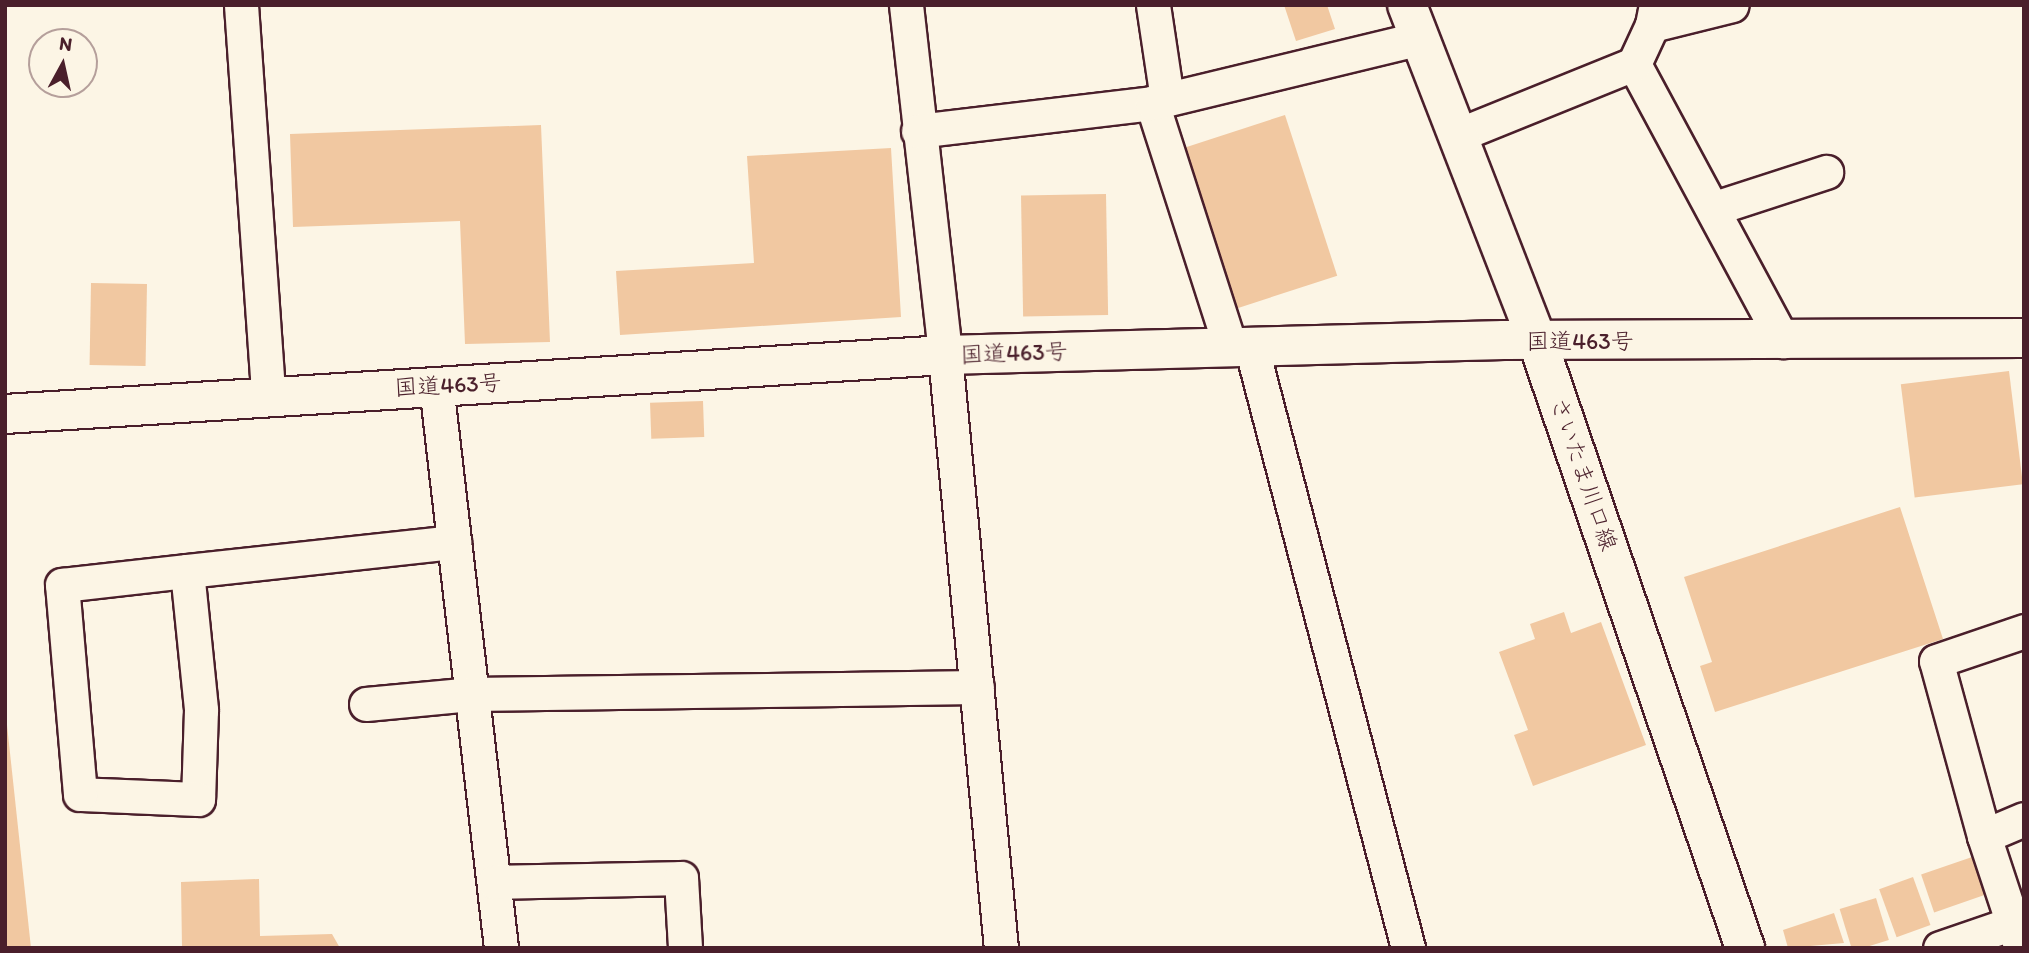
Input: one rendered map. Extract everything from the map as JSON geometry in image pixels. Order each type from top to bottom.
[{"type":"main road","name":"さいたま川口線","points":[[1413,22],[1537,340],[1745,948]]},
{"type":"main road","name":"国道463号","points":[[5,414],[945,355],[1537,340],[2024,338]]},
{"type":"street","points":[[242,5],[268,396]]},
{"type":"street","points":[[906,5],[945,355],[1001,948]]},
{"type":"street","points":[[1153,5],[1160,101],[1241,346],[1408,948]]},
{"type":"street","points":[[1458,135],[1633,64],[1654,15],[1732,5]]},
{"type":"street","points":[[918,131],[1160,101],[1413,22]]},
{"type":"street","points":[[1633,64],[1715,208],[1783,341]]},
{"type":"street","points":[[1715,208],[1826,172]]},
{"type":"street","points":[[436,385],[501,948]]},
{"type":"street","points":[[187,571],[201,710],[198,799],[80,794],[62,585],[187,571],[454,542]]},
{"type":"street","points":[[1940,948],[2017,935],[1984,836],[1936,661],[2024,631]]},
{"type":"street","points":[[366,704],[471,694],[977,687]]},
{"type":"street","points":[[1984,836],[2024,819]]},
{"type":"street","points":[[494,882],[681,878],[685,948]]},
{"type":"building","points":[[1284,5],[1327,5],[1335,29],[1296,41]]},
{"type":"building","points":[[1285,115],[1337,276],[1234,309],[1181,149]]},
{"type":"building","points":[[541,125],[550,342],[465,344],[460,221],[293,227],[290,134]]},
{"type":"building","points":[[891,148],[901,317],[620,335],[616,271],[754,263],[747,156]]},
{"type":"building","points":[[1106,194],[1108,315],[1023,316],[1021,195]]},
{"type":"building","points":[[91,283],[147,284],[146,366],[90,365]]},
{"type":"building","points":[[2009,371],[2023,484],[1915,497],[1901,384]]},
{"type":"building","points":[[703,401],[704,437],[651,439],[650,403]]},
{"type":"building","points":[[1900,507],[1943,639],[1715,712],[1700,666],[1712,662],[1684,577]]},
{"type":"building","points":[[1564,612],[1571,633],[1601,622],[1646,745],[1533,786],[1514,735],[1528,730],[1499,652],[1535,639],[1530,624]]},
{"type":"building","points":[[7,725],[31,948],[5,948]]},
{"type":"building","points":[[1975,856],[1988,894],[1934,912],[1921,875]]},
{"type":"building","points":[[1913,877],[1930,925],[1897,937],[1879,889]]},
{"type":"building","points":[[259,879],[260,936],[332,934],[340,948],[182,948],[181,882]]},
{"type":"building","points":[[1876,898],[1889,940],[1863,948],[1852,948],[1840,909]]},
{"type":"building","points":[[1834,913],[1844,943],[1788,948],[1783,930]]}]
